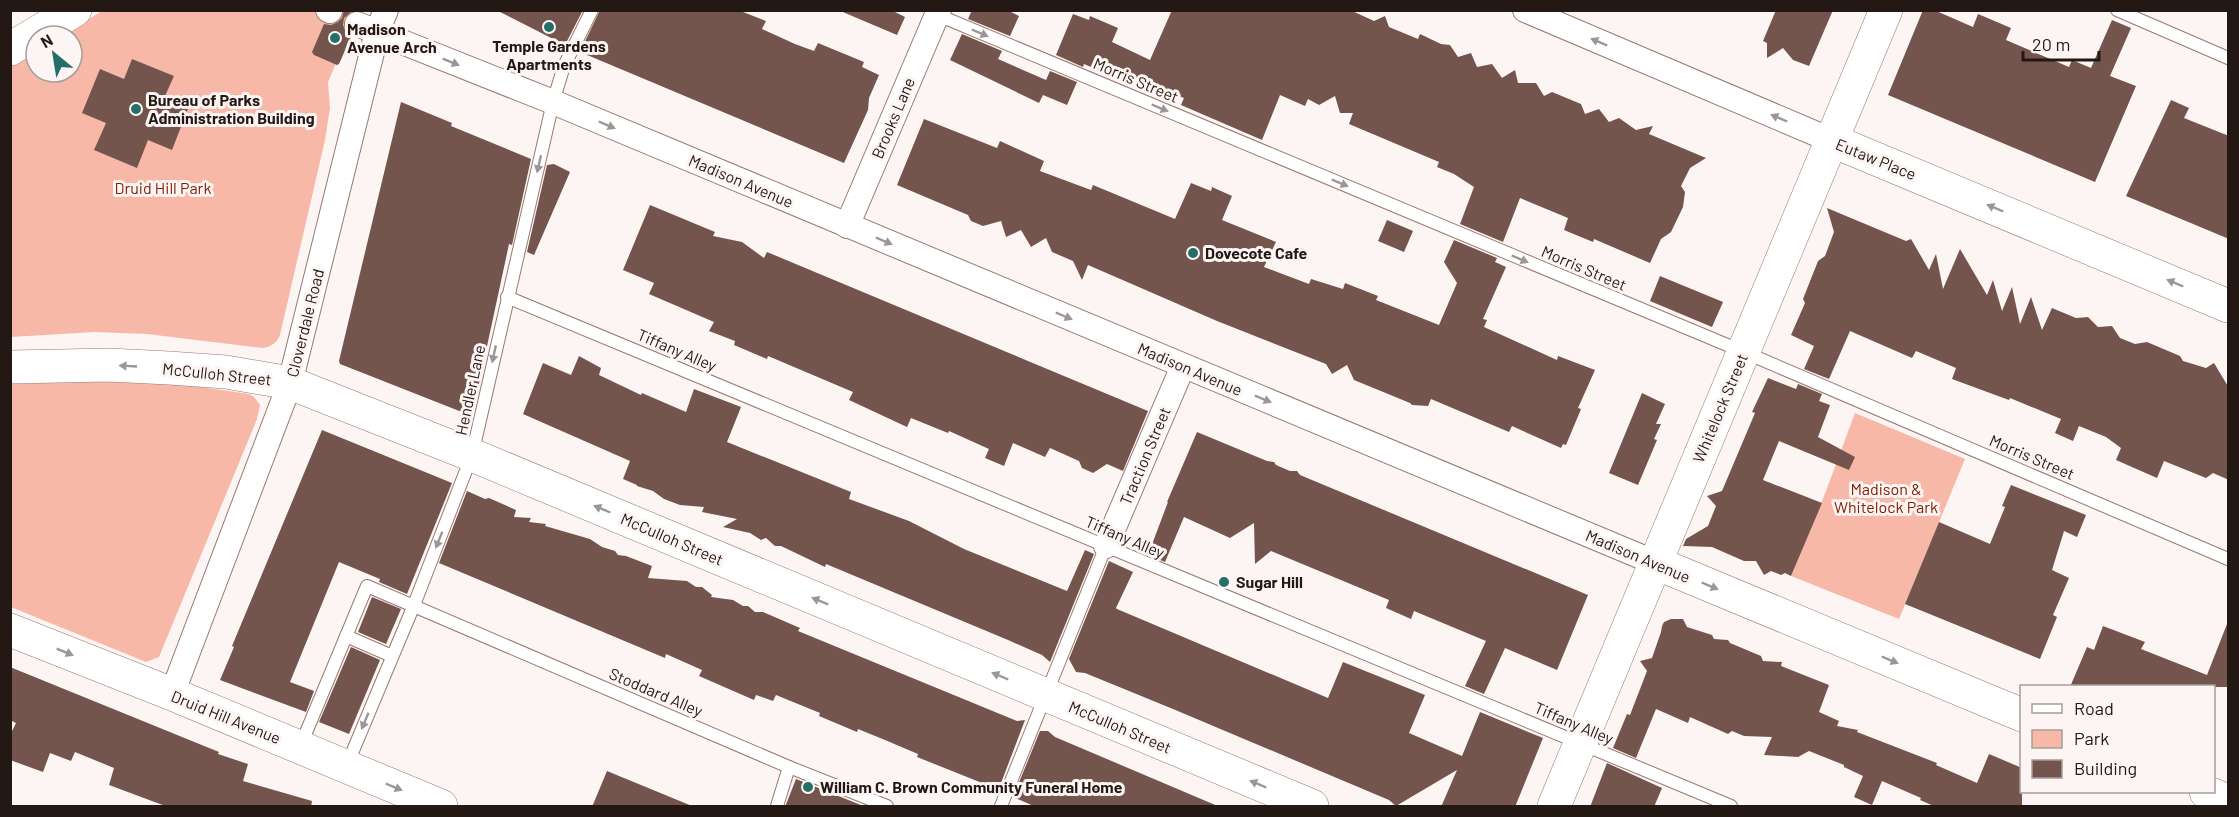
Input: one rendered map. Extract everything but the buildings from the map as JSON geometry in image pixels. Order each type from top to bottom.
[{"type":"main road","points":[[10,49],[75,10]]},
{"type":"main road","name":"Whitelock Street","points":[[1554,807],[1886,10]]},
{"type":"main road","name":"Eutaw Place","points":[[1833,141],[2229,306]]},
{"type":"main road","name":"McCulloh Street","points":[[10,367],[109,364],[226,372],[290,383],[472,455],[1312,807]]},
{"type":"main road","name":"Madison Avenue","points":[[1656,563],[2020,714]]},
{"type":"main road","name":"Druid Hill Avenue","points":[[10,630],[172,694],[441,807]]},
{"type":"main road","points":[[2209,793],[2229,801]]},
{"type":"street","name":"Eutaw Place","points":[[1525,10],[1833,141]]},
{"type":"street","name":"Brooks Lane","points":[[847,226],[934,12]]},
{"type":"street","name":"Madison Avenue","points":[[373,22],[553,102],[847,226],[1656,563]]},
{"type":"street","name":"Cloverdale Road","points":[[172,694],[290,383],[373,22]]},
{"type":"street","name":"Traction Street","points":[[1106,546],[1183,366]]},
{"type":"lane","name":"Hendler Lane","points":[[346,766],[414,605],[472,455],[553,102],[564,66],[592,10]]},
{"type":"lane","points":[[2117,10],[2229,58]]},
{"type":"lane","name":"Morris Street","points":[[934,12],[1744,352],[2229,559]]},
{"type":"lane","name":"Tiffany Alley","points":[[507,297],[1731,807]]},
{"type":"lane","points":[[1002,807],[1106,546]]},
{"type":"lane","name":"Stoddard Alley","points":[[346,636],[366,586],[887,807]]},
{"type":"lane","points":[[300,747],[346,636],[392,656]]},
{"type":"lane","points":[[777,807],[789,767]]},
{"type":"green space","name":"Druid Hill Park","points":[[102,11],[358,11],[328,82],[330,108],[325,140],[280,335],[272,345],[263,348],[147,334],[94,332],[11,337],[10,66],[24,58],[24,84],[84,84],[84,24],[81,24]]},
{"type":"green space","points":[[113,380],[174,383],[249,394],[260,405],[257,419],[159,657],[146,662],[11,607],[11,384]]},
{"type":"green space","name":"Madison & Whitelock Park","points":[[1855,413],[1965,459],[1899,619],[1791,576]]},
{"type":"place","name":"Temple Gardens Apartments","points":[[549,27]]},
{"type":"place","name":"Madison Avenue Arch","points":[[335,38]]},
{"type":"place","name":"Bureau of Parks Administration Building","points":[[136,109]]},
{"type":"place","name":"Dovecote Cafe","points":[[1193,253]]},
{"type":"place","name":"Sugar Hill","points":[[1224,582]]},
{"type":"place","name":"William C. Brown Community Funeral Home","points":[[808,787]]}]
